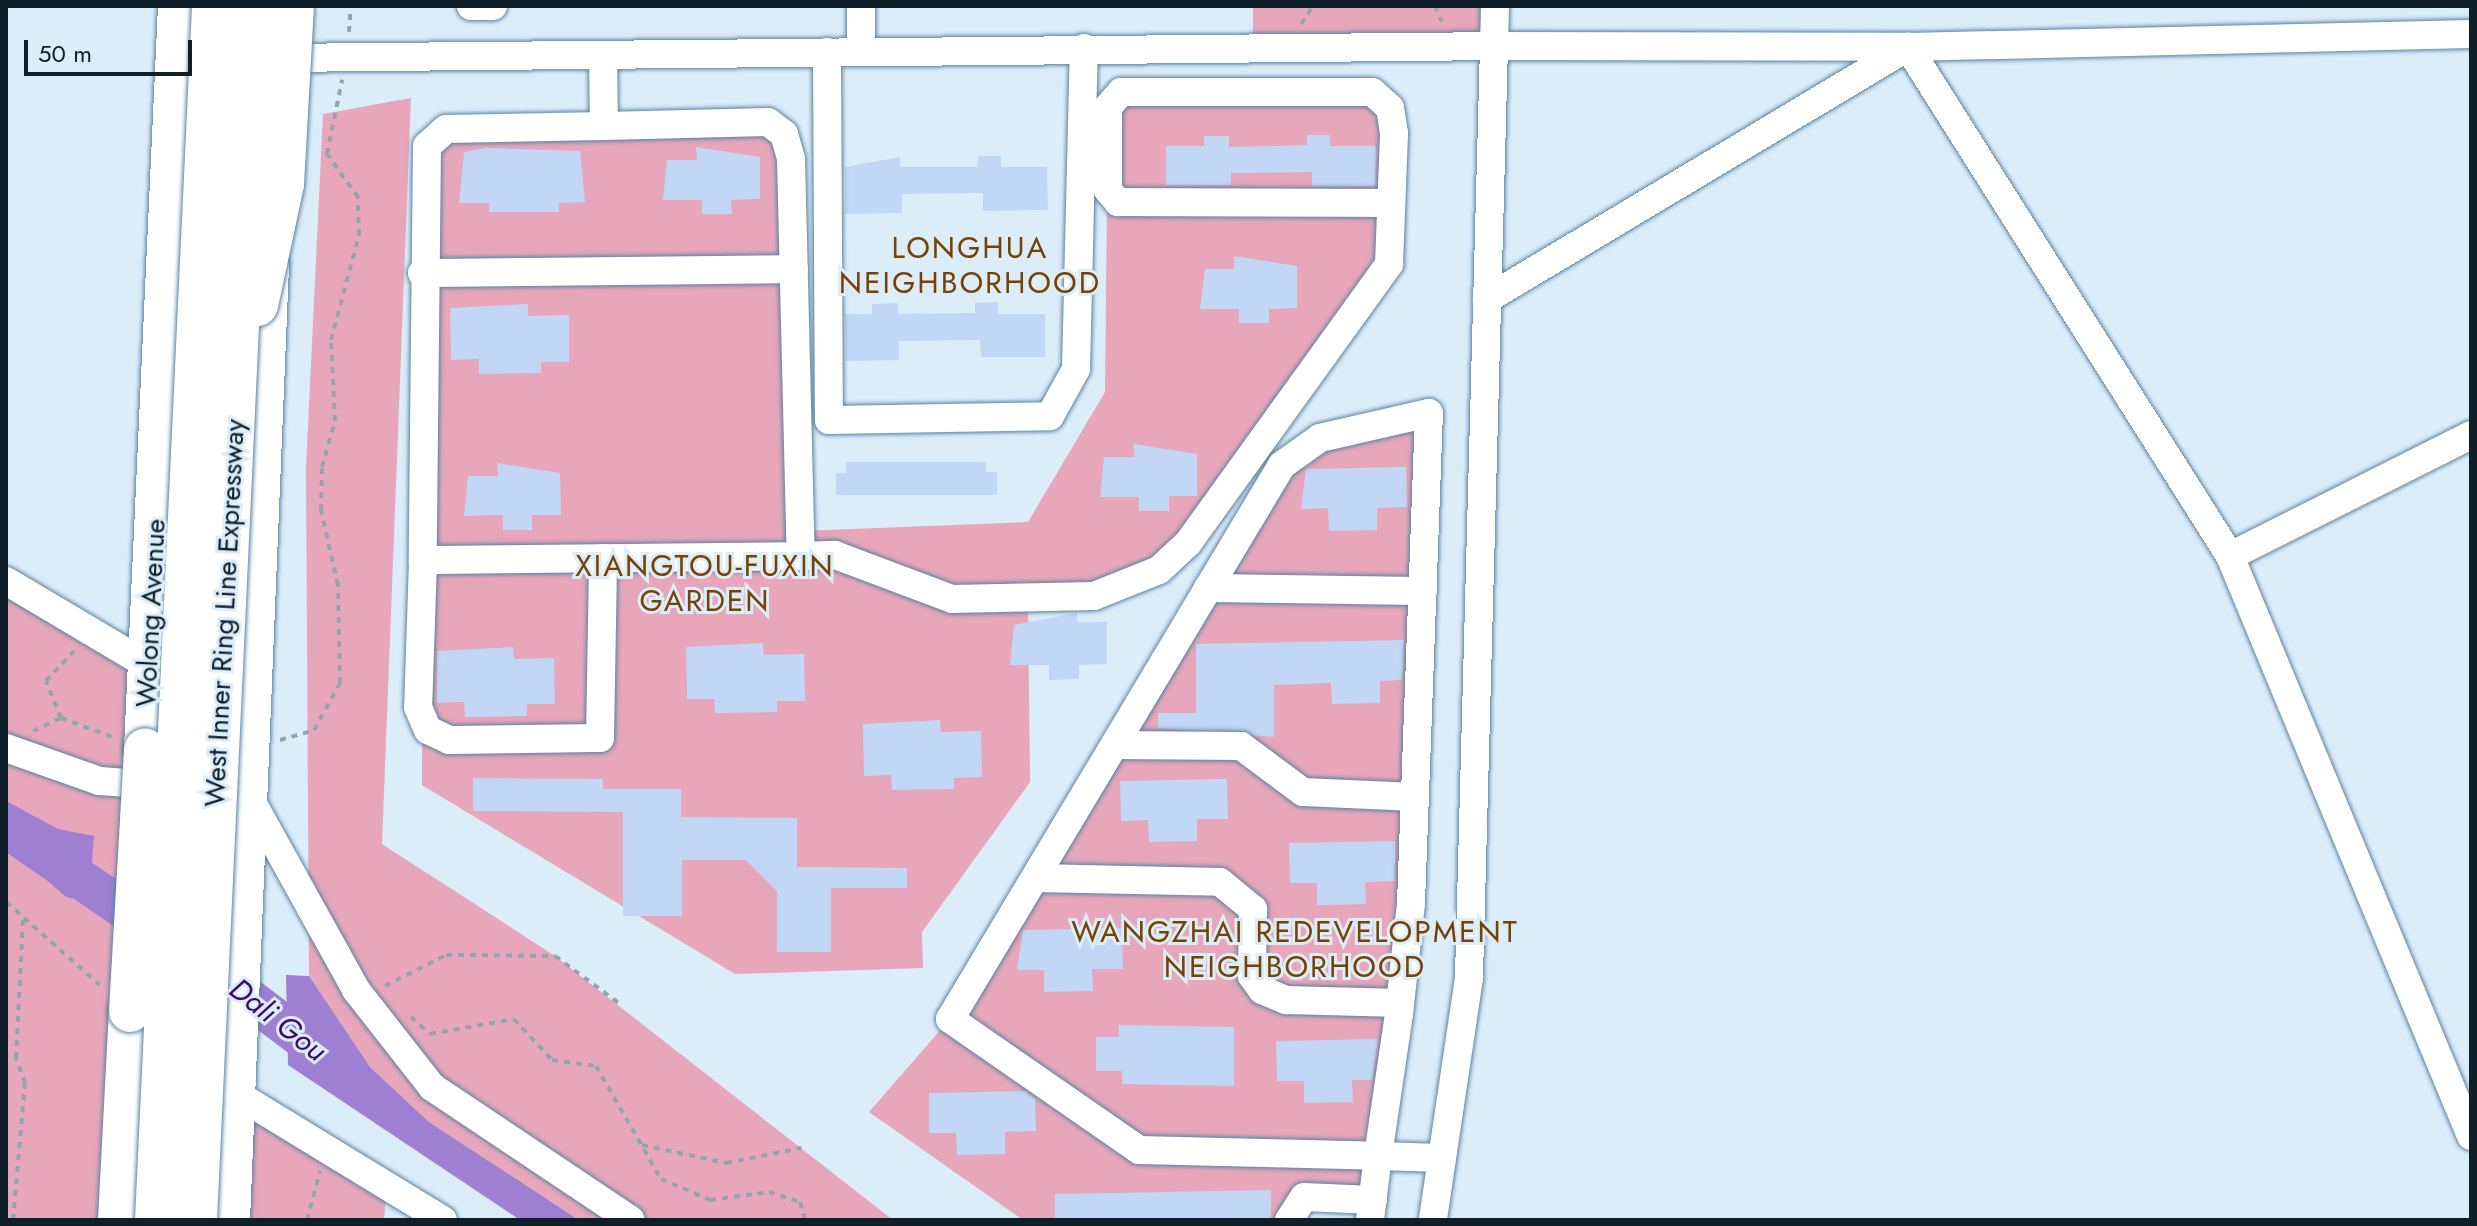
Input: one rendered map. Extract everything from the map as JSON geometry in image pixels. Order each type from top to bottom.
[{"type":"highway","name":"Wolong Avenue","points":[[119,1220],[145,749],[179,6]]},
{"type":"highway","points":[[189,6],[180,231],[213,438]]},
{"type":"highway","name":"West Inner Ring Line Expressway","points":[[196,1220],[213,438],[213,6]]},
{"type":"highway","name":"West Inner Ring Line Expressway","points":[[156,1220],[213,438],[253,6]]},
{"type":"highway","points":[[229,1220],[280,6]]},
{"type":"highway","points":[[213,438],[283,184],[293,6]]},
{"type":"street","points":[[471,6],[493,6]]},
{"type":"street","points":[[861,6],[861,52]]},
{"type":"street","points":[[1433,1220],[1469,978],[1495,6]]},
{"type":"street","points":[[277,58],[1084,48],[1908,47],[2471,34]]},
{"type":"street","points":[[1487,299],[1908,47]]},
{"type":"street","points":[[1908,47],[2230,556],[2471,1136]]},
{"type":"street","points":[[827,52],[829,420],[860,420],[1050,416],[1076,369],[1084,48]]},
{"type":"street","points":[[603,55],[604,126]]},
{"type":"street","points":[[423,560],[835,555],[952,599],[1094,596],[1159,570],[1188,543],[1389,264],[1391,203],[1390,108],[1372,92],[1121,92],[1108,107],[1108,190],[1118,202],[1391,203]]},
{"type":"street","points":[[603,558],[600,738],[449,740],[428,730],[418,707],[423,560],[422,170],[427,146],[446,129],[768,122],[776,128],[791,159],[801,556]]},
{"type":"street","points":[[422,273],[794,269]]},
{"type":"street","points":[[1289,1220],[1304,1197],[1372,1210],[1378,1156],[1400,1003],[1415,797],[1429,413],[1320,438],[1282,465],[950,1019],[1139,1150],[1378,1156],[1442,1158]]},
{"type":"street","points":[[2230,556],[2471,435]]},
{"type":"street","points":[[6,581],[149,666]]},
{"type":"street","points":[[1208,588],[1423,591]]},
{"type":"street","points":[[13,743],[99,781],[246,791],[356,990],[432,1087],[631,1220]]},
{"type":"street","points":[[1115,745],[1241,746],[1303,792],[1415,797]]},
{"type":"street","points":[[1035,878],[1220,882],[1253,909],[1252,976],[1262,990],[1286,1000],[1400,1003]]},
{"type":"street","points":[[234,1073],[328,1146],[443,1220]]},
{"type":"path","points":[[248,750],[314,730],[340,683],[338,585],[321,510],[322,467],[335,421],[331,340],[359,235],[358,197],[327,154],[347,59],[351,6]]},
{"type":"path","points":[[93,631],[46,681],[61,718],[145,749]]},
{"type":"path","points":[[13,743],[61,718]]},
{"type":"path","points":[[6,902],[130,1011]]},
{"type":"path","points":[[13,1220],[25,1083],[16,1058],[23,918]]},
{"type":"path","points":[[390,998],[380,989],[446,955],[555,956],[620,1004]]},
{"type":"path","points":[[400,1007],[430,1034],[514,1019],[552,1060],[596,1066],[661,1179],[710,1200],[769,1192],[800,1202],[805,1220]]},
{"type":"path","points":[[642,1145],[726,1163],[802,1148]]},
{"type":"path","points":[[307,1220],[328,1146]]},
{"type":"shaded area","points":[[1253,6],[1495,6],[1494,46],[1253,46]]},
{"type":"shaded area","points":[[1372,92],[1390,108],[1389,264],[1159,570],[1028,598],[1030,782],[922,932],[923,968],[735,974],[422,785],[422,170],[446,129],[784,134],[801,531],[1028,522],[1105,392],[1108,107]]},
{"type":"shaded area","points":[[411,98],[382,844],[555,956],[893,1220],[579,1220],[429,1122],[370,1067],[309,976],[306,468],[323,114]]},
{"type":"shaded area","points":[[1429,413],[1411,903],[1373,1200],[1304,1197],[1289,1220],[1023,1220],[869,1112],[950,1019],[1282,465]]},
{"type":"shaded area","points":[[6,581],[149,666],[119,1220],[6,1220]]},
{"type":"shaded area","points":[[6,801],[58,829],[94,836],[89,902],[66,897],[6,844]]},
{"type":"shaded area","points":[[286,975],[309,976],[370,1067],[429,1122],[579,1220],[520,1220],[288,1065]]},
{"type":"shaded area","points":[[233,1092],[387,1184],[384,1220],[229,1220]]},
{"type":"building","points":[[1307,135],[1330,135],[1330,146],[1376,146],[1375,186],[1312,186],[1312,172],[1231,173],[1231,185],[1166,185],[1166,146],[1204,146],[1204,136],[1229,136],[1229,147],[1307,145]]},
{"type":"building","points":[[696,147],[760,157],[760,199],[731,200],[732,214],[702,214],[702,200],[663,200],[667,160],[697,160]]},
{"type":"building","points":[[485,148],[580,151],[585,202],[559,203],[559,212],[489,212],[489,203],[459,203],[464,152]]},
{"type":"building","points":[[978,156],[1001,156],[1001,167],[1047,167],[1048,210],[983,211],[983,193],[902,194],[902,213],[845,214],[845,167],[900,157],[900,167],[978,167]]},
{"type":"building","points":[[1234,256],[1297,266],[1297,308],[1269,309],[1269,323],[1239,323],[1239,309],[1200,309],[1205,269],[1234,269]]},
{"type":"building","points":[[998,302],[998,314],[1045,314],[1045,357],[981,357],[980,340],[899,341],[899,360],[846,361],[845,314],[872,314],[872,304],[898,303],[898,314],[975,313],[975,303]]},
{"type":"building","points":[[528,304],[528,316],[569,315],[569,362],[541,362],[541,373],[479,374],[479,359],[451,360],[450,308]]},
{"type":"building","points":[[1134,444],[1197,454],[1197,496],[1169,496],[1169,511],[1139,511],[1139,497],[1100,497],[1104,457],[1134,457]]},
{"type":"building","points":[[846,462],[986,462],[986,472],[997,472],[997,495],[836,495],[836,473],[846,473]]},
{"type":"building","points":[[497,463],[560,473],[561,515],[532,515],[532,530],[503,530],[503,515],[464,516],[468,476],[498,476]]},
{"type":"building","points":[[1406,467],[1407,507],[1377,508],[1377,530],[1329,531],[1328,508],[1301,509],[1306,469]]},
{"type":"building","points":[[1077,613],[1077,622],[1107,622],[1107,664],[1079,665],[1079,679],[1049,680],[1049,665],[1010,665],[1014,625]]},
{"type":"building","points":[[1404,640],[1402,680],[1380,681],[1380,703],[1332,704],[1331,683],[1274,685],[1274,737],[1158,728],[1158,713],[1196,713],[1196,644]]},
{"type":"building","points":[[763,643],[764,655],[804,654],[805,701],[777,701],[777,712],[715,713],[714,699],[687,699],[686,647]]},
{"type":"building","points":[[513,647],[514,659],[554,658],[555,704],[527,704],[527,716],[465,717],[464,702],[437,703],[437,651]]},
{"type":"building","points":[[940,720],[941,732],[981,731],[982,777],[954,778],[954,789],[892,790],[891,775],[864,776],[863,724]]},
{"type":"building","points":[[473,778],[603,779],[603,789],[681,789],[681,817],[797,818],[797,867],[907,868],[907,888],[831,888],[831,952],[777,952],[777,891],[746,860],[682,860],[682,916],[623,916],[623,812],[473,811]]},
{"type":"building","points":[[1227,779],[1228,819],[1197,819],[1197,841],[1149,842],[1148,820],[1121,821],[1120,781]]},
{"type":"building","points":[[1395,841],[1395,881],[1365,882],[1366,904],[1317,905],[1317,883],[1290,883],[1289,843]]},
{"type":"building","points":[[1122,928],[1123,969],[1092,969],[1093,991],[1044,992],[1044,970],[1017,970],[1023,930]]},
{"type":"building","points":[[1119,1025],[1234,1027],[1234,1086],[1122,1084],[1122,1071],[1096,1071],[1096,1037],[1119,1037]]},
{"type":"building","points":[[1378,1039],[1372,1080],[1352,1080],[1353,1102],[1304,1103],[1304,1081],[1277,1081],[1276,1041]]},
{"type":"building","points":[[1025,1091],[1035,1099],[1036,1131],[1005,1132],[1005,1154],[957,1155],[956,1133],[929,1133],[929,1093]]},
{"type":"building","points":[[1271,1190],[1271,1220],[1055,1220],[1055,1194]]},
{"type":"waterway","name":"Dali Gou","points":[[6,828],[161,934]]},
{"type":"waterway","name":"Dali Gou","points":[[213,971],[328,1058]]},
{"type":"district","name":"LONGHUA NEIGHBORHOOD","points":[[970,265]]},
{"type":"district","name":"XIANGTOU-FUXIN GARDEN","points":[[705,583]]},
{"type":"district","name":"WANGZHAI REDEVELOPMENT NEIGHBORHOOD","points":[[1295,949]]}]
